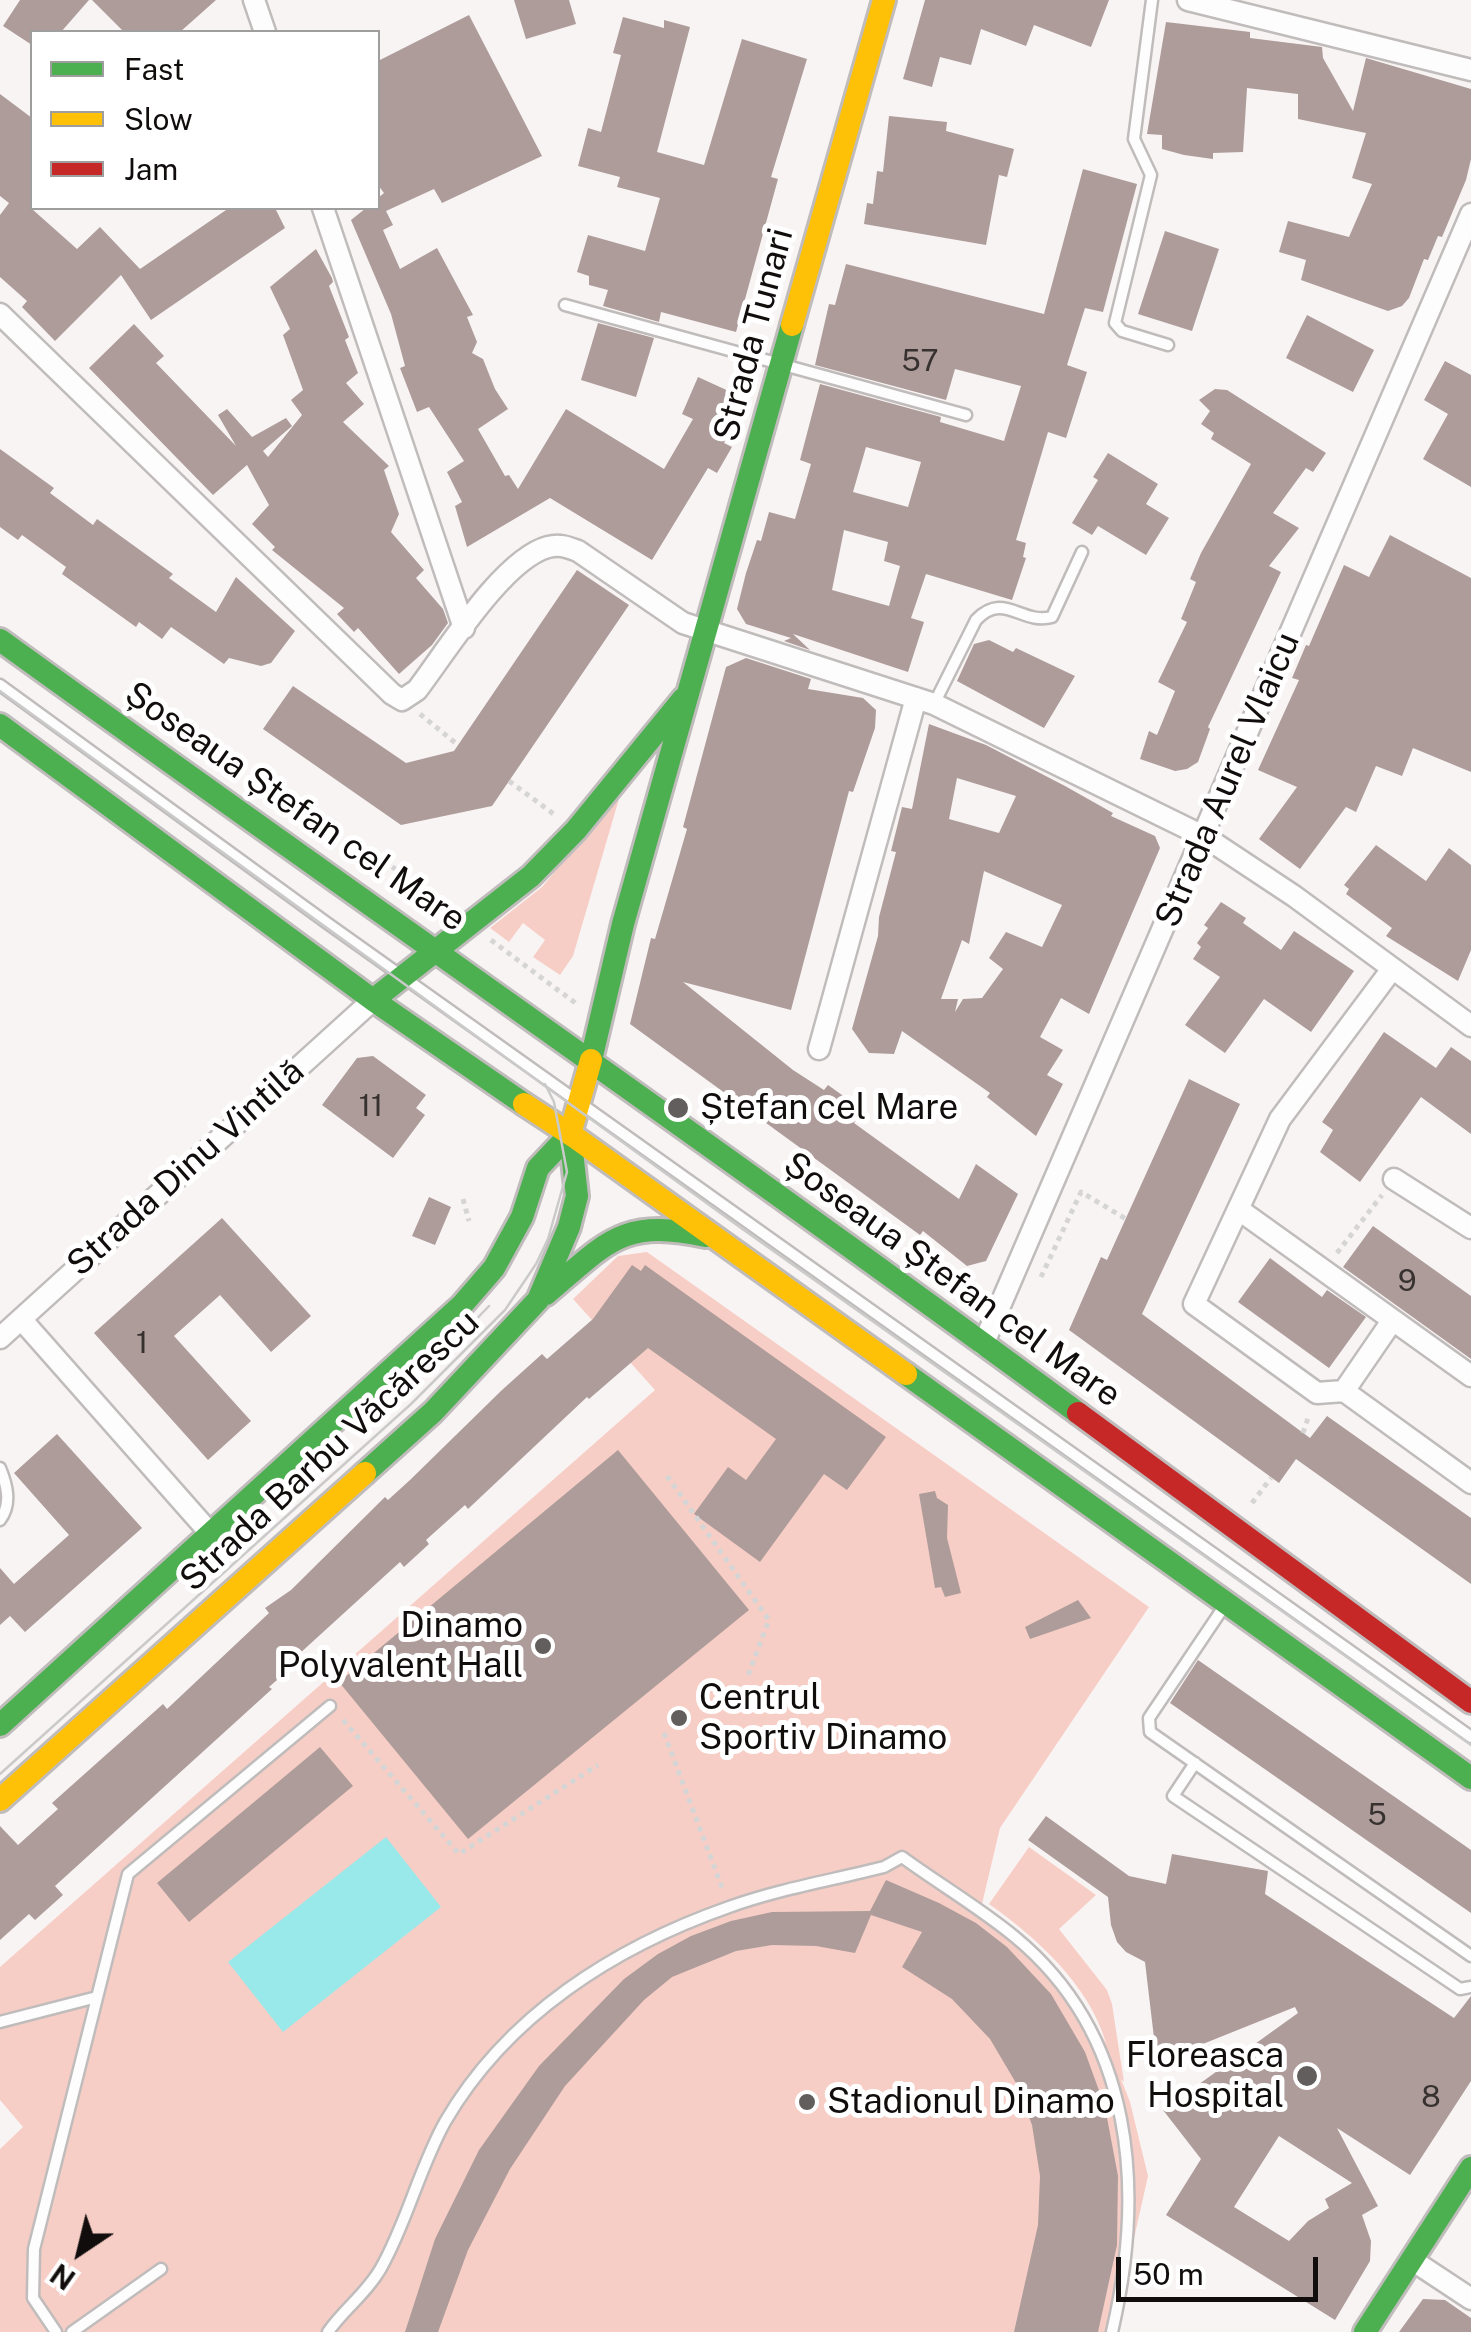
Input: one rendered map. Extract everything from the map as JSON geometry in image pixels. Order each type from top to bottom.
[{"type":"main road","name":"Strada Tunari","points":[[570,1134],[623,924],[884,0]]},
{"type":"main road","name":"Șoseaua Ștefan cel Mare","points":[[0,640],[591,1060],[1471,1702]]},
{"type":"main road","name":"Strada Tunari","points":[[374,1000],[532,876],[576,830],[691,689]]},
{"type":"main road","points":[[0,725],[374,1000],[570,1134],[1471,1778]]},
{"type":"main road","name":"Strada Barbu Văcărescu","points":[[0,1725],[477,1288],[510,1244],[538,1168],[570,1134],[577,1196],[569,1227],[538,1300],[434,1412],[0,1800]]},
{"type":"main road","points":[[538,1300],[608,1245],[643,1229],[670,1229],[712,1237]]},
{"type":"main road","points":[[1365,2332],[1471,2168]]},
{"type":"street","points":[[254,0],[264,30]]},
{"type":"street","points":[[1188,0],[1471,70]]},
{"type":"street","points":[[324,210],[464,628]]},
{"type":"street","name":"Strada Aurel Vlaicu","points":[[984,1344],[1471,214]]},
{"type":"street","points":[[0,314],[402,700],[418,690],[507,573],[546,547],[562,545],[667,614],[708,632],[925,701],[1205,837],[1294,896],[1471,1026]]},
{"type":"street","points":[[819,1048],[925,701]]},
{"type":"street","points":[[1392,969],[1280,1119],[1194,1304],[1317,1394],[1344,1390],[1471,1483]]},
{"type":"street","name":"Strada Dinu Vintilă","points":[[0,1338],[374,1000]]},
{"type":"street","points":[[1394,1179],[1471,1228]]},
{"type":"street","points":[[1238,1210],[1471,1376]]},
{"type":"street","points":[[20,1318],[210,1534]]},
{"type":"street","points":[[1344,1390],[1392,1321]]},
{"type":"street","points":[[1412,2260],[1471,2299]]},
{"type":"lane","points":[[1152,0],[1134,139],[1152,176],[1116,323],[1122,331],[1168,345]]},
{"type":"lane","points":[[564,305],[966,415]]},
{"type":"lane","points":[[925,701],[985,611],[998,607],[1044,620],[1052,617],[1082,552]]},
{"type":"lane","name":"Șoseaua Ștefan cel Mare","points":[[0,685],[1471,1737]]},
{"type":"lane","points":[[0,1468],[8,1492],[6,1513],[0,1520]]},
{"type":"lane","points":[[1227,1602],[1149,1718],[1150,1732],[1471,1956]]},
{"type":"lane","points":[[56,2332],[34,2298],[34,2249],[128,1874],[330,1706]]},
{"type":"lane","points":[[1195,1763],[1173,1796],[1460,1989],[1471,1988]]},
{"type":"lane","points":[[328,2332],[368,2288],[382,2266],[420,2171],[446,2122],[492,2057],[554,1997],[608,1961],[729,1907],[884,1867],[902,1857],[1015,1937],[1042,1964],[1083,2019],[1097,2046],[1119,2103],[1130,2175],[1128,2235],[1112,2332]]},
{"type":"lane","points":[[0,2022],[97,1996]]},
{"type":"lane","points":[[72,2332],[161,2269]]},
{"type":"path","points":[[402,700],[458,744]]},
{"type":"path","points":[[508,782],[576,830]]},
{"type":"path","points":[[376,855],[517,955],[600,1021]]},
{"type":"path","points":[[424,890],[429,883]]},
{"type":"path","points":[[1323,1271],[1394,1179]]},
{"type":"path","points":[[1041,1277],[1081,1192],[1126,1219]]},
{"type":"path","points":[[463,1198],[469,1221]]},
{"type":"path","points":[[667,1476],[769,1620],[747,1678]]},
{"type":"path","points":[[330,1706],[459,1854],[598,1765]]},
{"type":"path","points":[[664,1733],[729,1907]]},
{"type":"shaded area","points":[[621,792],[573,956],[560,975],[533,957],[545,940],[523,923],[509,942],[490,928],[542,887]]},
{"type":"shaded area","name":"Centrul Sportiv Dinamo","points":[[647,1252],[1149,1607],[1000,1828],[982,1904],[1051,1968],[1106,2043],[1074,1982],[1043,1948],[989,1904],[1029,1847],[1096,1895],[1059,1929],[1107,1990],[1124,2082],[1121,2079],[1148,2176],[1113,2332],[0,2332],[0,2149],[23,2127],[0,2100],[0,1967],[655,1390],[573,1299],[618,1256]]},
{"type":"water","points":[[386,1837],[441,1907],[283,2032],[228,1962]]},
{"type":"building","points":[[20,0],[89,0],[63,30],[30,30],[30,44],[3,26]]},
{"type":"building","points":[[92,0],[216,0],[182,30],[122,30]]},
{"type":"building","points":[[514,0],[569,0],[576,24],[526,39]]},
{"type":"building","points":[[925,0],[1109,0],[1091,47],[1034,25],[1026,46],[981,29],[971,65],[940,57],[932,87],[903,79]]},
{"type":"building","points":[[469,15],[542,156],[442,203],[434,189],[386,211],[393,225],[383,230],[400,269],[437,248],[473,315],[467,317],[477,342],[472,353],[483,359],[508,409],[478,429],[505,476],[509,475],[518,489],[566,409],[664,469],[693,419],[682,414],[698,377],[744,398],[724,443],[732,447],[717,473],[708,468],[652,560],[550,498],[467,547],[455,506],[462,502],[447,472],[464,461],[429,407],[417,412],[400,368],[405,366],[391,314],[351,220],[364,210],[380,210],[380,196],[384,193],[380,188],[380,60]]},
{"type":"building","points":[[623,17],[664,28],[664,20],[690,27],[657,152],[704,165],[742,39],[807,59],[771,177],[778,179],[736,332],[661,312],[659,322],[603,306],[608,290],[589,285],[589,276],[577,272],[588,235],[645,251],[660,198],[617,187],[620,177],[578,166],[588,128],[601,132],[621,55],[613,53]]},
{"type":"building","points":[[1166,22],[1250,32],[1250,38],[1322,47],[1323,58],[1353,111],[1366,58],[1471,89],[1471,159],[1466,180],[1442,237],[1438,236],[1428,260],[1424,259],[1402,306],[1388,311],[1301,280],[1306,260],[1279,252],[1288,221],[1349,237],[1372,184],[1352,178],[1366,133],[1298,119],[1298,94],[1247,88],[1243,152],[1213,153],[1213,159],[1184,155],[1162,149],[1162,135],[1147,134]]},
{"type":"building","points":[[0,94],[30,116],[30,210],[77,249],[100,227],[140,269],[226,210],[276,210],[285,228],[151,320],[121,275],[55,341],[22,307],[27,301],[0,277],[0,215],[9,203],[0,196]]},
{"type":"building","points":[[889,116],[947,122],[946,131],[1014,149],[1007,177],[999,175],[986,245],[864,224],[867,203],[873,204],[877,171],[883,172]]},
{"type":"building","points":[[1083,169],[1137,184],[1103,312],[1085,308],[1067,365],[1087,372],[1066,438],[1048,432],[1016,540],[1026,543],[1026,558],[1012,600],[926,574],[911,618],[924,622],[908,672],[793,634],[810,650],[784,641],[791,638],[746,624],[737,609],[769,512],[795,519],[811,464],[800,460],[820,384],[941,417],[940,422],[1004,441],[1021,386],[955,369],[946,400],[815,365],[829,304],[835,305],[846,264],[1044,314]],"holes":[[[866,447],[921,462],[908,507],[853,492]],[[844,530],[888,542],[884,561],[900,566],[889,606],[832,590]]]},
{"type":"building","points":[[1165,231],[1219,249],[1192,331],[1138,314]]},
{"type":"building","points":[[316,249],[332,278],[329,286],[358,373],[346,383],[364,404],[343,422],[389,466],[384,470],[399,514],[391,532],[424,570],[416,578],[443,609],[448,623],[432,645],[399,674],[358,628],[354,632],[337,614],[344,608],[272,550],[275,547],[252,524],[269,505],[247,465],[213,495],[89,368],[134,324],[164,356],[156,363],[236,446],[218,415],[227,409],[252,437],[286,418],[292,426],[263,451],[268,457],[302,415],[291,400],[303,390],[283,335],[290,329],[270,287]]},
{"type":"building","points":[[1307,315],[1374,350],[1353,392],[1286,358]]},
{"type":"building","points":[[598,323],[654,338],[636,397],[581,380]]},
{"type":"building","points":[[1445,361],[1471,375],[1471,487],[1423,459],[1448,414],[1424,400]]},
{"type":"building","points":[[1215,389],[1227,390],[1326,453],[1313,472],[1306,468],[1273,513],[1299,528],[1269,566],[1281,572],[1208,727],[1198,762],[1175,771],[1140,759],[1149,731],[1157,735],[1175,691],[1158,682],[1187,622],[1181,619],[1196,582],[1190,579],[1201,553],[1251,464],[1211,439],[1214,433],[1201,424],[1210,411],[1199,400]]},
{"type":"building","points":[[0,449],[54,488],[50,493],[93,525],[97,519],[173,574],[169,578],[216,612],[236,577],[295,631],[271,663],[261,666],[229,658],[224,664],[171,627],[162,639],[139,622],[136,627],[62,574],[66,567],[22,535],[18,540],[0,527]]},
{"type":"building","points":[[1108,453],[1158,484],[1146,504],[1169,518],[1146,555],[1098,526],[1092,535],[1072,523],[1098,480],[1093,477]]},
{"type":"building","points":[[1390,535],[1471,578],[1471,772],[1413,748],[1402,776],[1376,766],[1356,812],[1346,807],[1300,869],[1259,839],[1297,787],[1258,770],[1299,680],[1292,678],[1344,565],[1369,577]]},
{"type":"building","points":[[577,570],[629,605],[492,806],[401,825],[263,729],[293,686],[406,763],[454,751]]},
{"type":"building","points":[[989,640],[1013,652],[1016,648],[1075,676],[1044,728],[957,681],[974,644]]},
{"type":"building","points":[[746,658],[811,679],[808,689],[863,698],[876,710],[875,728],[853,792],[849,791],[791,1010],[683,982],[793,1070],[824,1090],[828,1085],[863,1110],[854,1123],[959,1199],[976,1164],[1018,1194],[986,1261],[967,1266],[923,1231],[920,1235],[630,1024],[651,938],[655,939],[687,829],[683,827],[726,667]]},
{"type":"building","points":[[929,724],[986,745],[1065,786],[1113,813],[1111,816],[1155,836],[1160,848],[1089,1014],[1061,998],[1040,1037],[1063,1050],[1047,1075],[1063,1084],[1036,1136],[987,1097],[990,1093],[902,1031],[894,1054],[869,1053],[852,1029],[878,936],[902,807],[912,809]],"holes":[[[957,778],[1016,796],[999,833],[949,819]],[[984,871],[1062,905],[1042,947],[1006,932],[989,958],[1003,969],[982,998],[963,999],[955,1012],[958,999],[941,999],[962,940],[969,944]]]},
{"type":"building","points":[[1376,845],[1426,881],[1449,848],[1471,865],[1471,950],[1458,981],[1386,936],[1392,928],[1346,894],[1349,889],[1344,885]]},
{"type":"building","points":[[1221,902],[1246,918],[1243,923],[1281,950],[1294,931],[1354,971],[1311,1032],[1264,999],[1225,1053],[1185,1025],[1220,977],[1193,959],[1201,947],[1197,943],[1208,928],[1204,925]]},
{"type":"building","points":[[1384,1032],[1436,1068],[1451,1047],[1471,1061],[1471,1134],[1421,1097],[1360,1182],[1320,1152],[1333,1130],[1322,1122]]},
{"type":"building","points":[[373,1056],[426,1095],[416,1108],[425,1115],[393,1158],[322,1105],[357,1058]]},
{"type":"building","points":[[1189,1079],[1240,1104],[1142,1314],[1310,1438],[1327,1416],[1471,1518],[1471,1584],[1296,1459],[1279,1483],[1069,1330],[1101,1257],[1107,1260]]},
{"type":"building","points":[[429,1197],[451,1207],[435,1245],[412,1236]]},
{"type":"building","points":[[222,1218],[311,1316],[271,1352],[220,1295],[174,1336],[251,1421],[208,1460],[94,1333]]},
{"type":"building","points":[[1373,1226],[1471,1296],[1471,1359],[1343,1267]]},
{"type":"building","points":[[1270,1258],[1322,1297],[1327,1290],[1366,1317],[1329,1368],[1238,1302]]},
{"type":"building","points":[[632,1265],[641,1271],[645,1265],[886,1437],[847,1490],[824,1474],[760,1562],[694,1514],[728,1467],[746,1480],[776,1439],[648,1348],[587,1397],[468,1509],[465,1505],[426,1540],[429,1544],[404,1567],[400,1562],[298,1655],[301,1659],[269,1687],[272,1689],[55,1886],[63,1895],[35,1920],[29,1914],[0,1940],[0,1826],[18,1845],[58,1809],[52,1803],[163,1704],[167,1709],[269,1613],[265,1608],[291,1590],[385,1497],[388,1500],[410,1480],[542,1354],[547,1359],[593,1319]]},
{"type":"building","points":[[57,1434],[142,1528],[25,1632],[10,1616],[0,1625],[0,1568],[14,1584],[69,1535],[14,1473]]},
{"type":"building","name":"Dinamo Polyvalent Hall","points":[[618,1450],[749,1610],[468,1839],[339,1682]]},
{"type":"building","points":[[935,1491],[937,1498],[948,1505],[947,1538],[961,1593],[945,1597],[941,1587],[935,1588],[919,1494]]},
{"type":"building","points":[[1078,1600],[1091,1618],[1030,1639],[1025,1627]]},
{"type":"building","points":[[1198,1660],[1471,1850],[1471,1913],[1170,1703]]},
{"type":"building","points":[[320,1747],[353,1786],[189,1922],[157,1883]]},
{"type":"building","name":"Floreasca Hospital","points":[[1046,1816],[1129,1876],[1166,1884],[1172,1854],[1268,1871],[1265,1894],[1454,2018],[1471,1996],[1471,2081],[1410,2175],[1337,2128],[1378,2206],[1362,2215],[1371,2241],[1370,2261],[1335,2320],[1166,2215],[1201,2159],[1163,2110],[1298,2013],[1295,2007],[1163,2060],[1154,2038],[1145,1962],[1117,1942],[1108,1897],[1028,1840]],"holes":[[[1279,2136],[1352,2183],[1325,2199],[1329,2208],[1308,2221],[1289,2241],[1234,2207]]]},
{"type":"building","points":[[886,1880],[976,1923],[1007,1947],[1051,1994],[1085,2052],[1105,2107],[1118,2176],[1117,2245],[1098,2332],[1014,2332],[1038,2225],[1040,2176],[1032,2125],[1016,2083],[990,2039],[952,1999],[902,1967],[922,1932],[871,1915],[855,1953],[816,1946],[772,1945],[736,1951],[672,1977],[644,2000],[565,2086],[510,2169],[468,2250],[438,2332],[405,2332],[435,2239],[479,2150],[539,2066],[624,1979],[691,1936],[731,1921],[772,1912],[870,1911]]},
{"type":"building","points":[[1423,2299],[1445,2300],[1471,2318],[1471,2332],[1399,2332]]},
{"type":"tram line","points":[[0,691],[741,1228],[1471,1745]]},
{"type":"tram line","points":[[0,1774],[411,1404],[505,1310],[548,1239],[567,1172],[554,1102],[545,1084]]},
{"type":"tram line","points":[[355,1433],[442,1355],[489,1306]]},
{"type":"traffic: fast","points":[[591,1060],[623,924],[792,325]]},
{"type":"traffic: fast","points":[[0,640],[1078,1413]]},
{"type":"traffic: fast","points":[[373,1000],[531,876],[576,830],[683,699]]},
{"type":"traffic: fast","points":[[0,725],[373,1000],[524,1104]]},
{"type":"traffic: fast","points":[[0,1725],[462,1305],[494,1268],[522,1217],[538,1168],[570,1134]]},
{"type":"traffic: fast","points":[[365,1473],[433,1412],[538,1300],[569,1227],[577,1196],[570,1134]]},
{"type":"traffic: fast","points":[[546,1294],[617,1239],[654,1230],[706,1236]]},
{"type":"traffic: fast","points":[[906,1374],[1471,1778]]},
{"type":"traffic: fast","points":[[1365,2332],[1471,2168]]},
{"type":"traffic: slow","points":[[792,325],[884,0]]},
{"type":"traffic: slow","points":[[570,1134],[591,1060]]},
{"type":"traffic: slow","points":[[524,1104],[906,1374]]},
{"type":"traffic: slow","points":[[0,1800],[365,1473]]},
{"type":"traffic: jam","points":[[1078,1413],[1471,1702]]},
{"type":"place","name":"Ștefan cel Mare","points":[[678,1108]]},
{"type":"place","name":"Dinamo Polyvalent Hall","points":[[543,1646]]},
{"type":"place","name":"Centrul Sportiv Dinamo","points":[[679,1718]]},
{"type":"place","name":"Floreasca Hospital","points":[[1307,2076]]},
{"type":"place","name":"Stadionul Dinamo","points":[[807,2102]]}]
